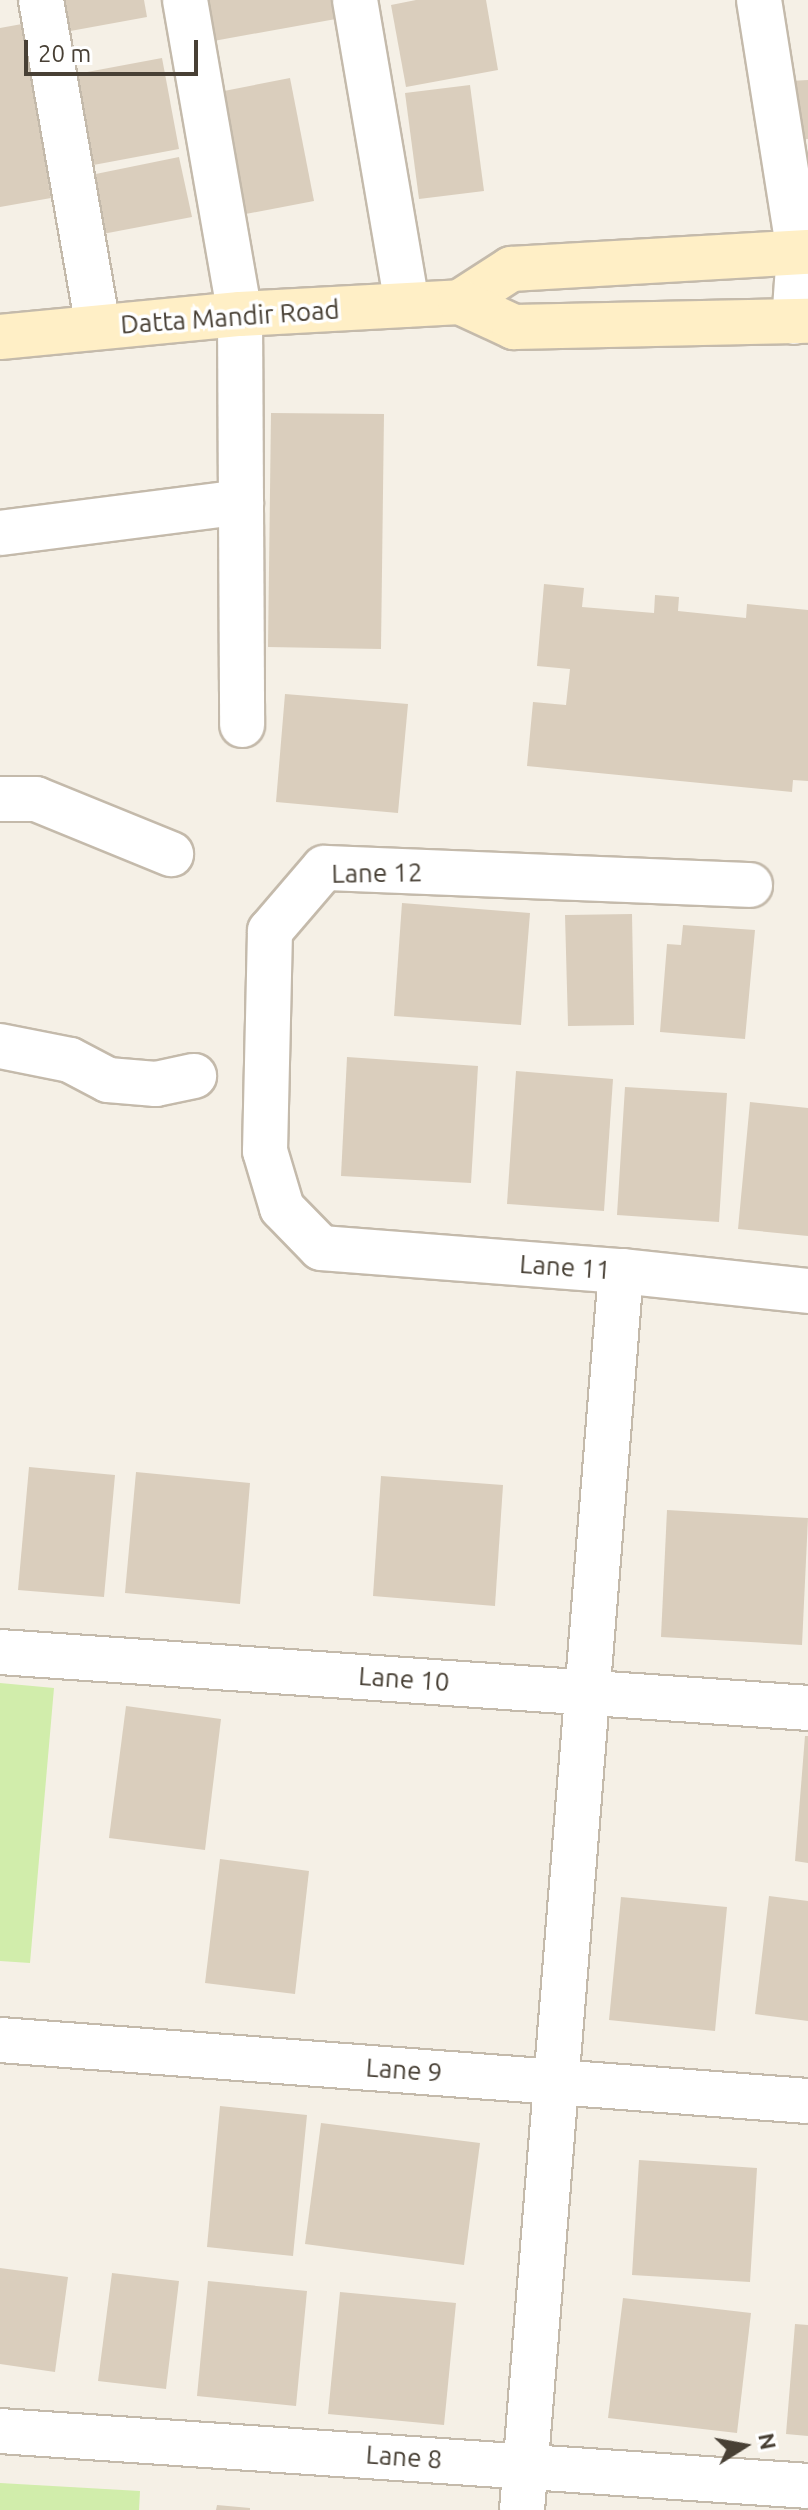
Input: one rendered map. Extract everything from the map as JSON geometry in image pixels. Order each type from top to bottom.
[{"type":"main road","name":"Datta Mandir Road","points":[[460,302],[511,269],[803,252]]},
{"type":"main road","name":"Datta Mandir Road","points":[[0,337],[240,314],[460,302],[514,327],[801,321]]},
{"type":"street","points":[[41,0],[98,327]]},
{"type":"street","points":[[185,0],[240,314],[242,725]]},
{"type":"street","points":[[355,0],[407,305]]},
{"type":"street","points":[[759,0],[803,252],[801,321]]},
{"type":"street","points":[[0,533],[241,502]]},
{"type":"street","points":[[0,799],[36,799],[171,854]]},
{"type":"street","name":"Lane 12","points":[[321,1248],[282,1208],[265,1151],[265,1075],[270,931],[324,868],[750,885]]},
{"type":"street","points":[[0,1046],[70,1060],[108,1080],[156,1084],[194,1076]]},
{"type":"street","name":"Lane 11","points":[[321,1248],[621,1271],[808,1291]]},
{"type":"street","points":[[522,2510],[621,1271]]},
{"type":"street","name":"Lane 10","points":[[0,1652],[808,1708]]},
{"type":"street","name":"Lane 9","points":[[0,2040],[808,2101]]},
{"type":"street","name":"Lane 8","points":[[0,2431],[525,2464],[808,2486]]},
{"type":"green space","points":[[0,1683],[54,1688],[30,1963],[0,1961]]},
{"type":"green space","points":[[0,2483],[140,2491],[139,2510],[0,2510]]},
{"type":"building","points":[[36,0],[144,0],[147,17],[43,36]]},
{"type":"building","points":[[200,0],[344,0],[347,17],[208,42]]},
{"type":"building","points":[[416,0],[486,0],[498,70],[406,87],[391,5]]},
{"type":"building","points":[[22,24],[51,198],[0,207],[0,28]]},
{"type":"building","points":[[162,58],[179,149],[72,169],[55,78]]},
{"type":"building","points":[[290,78],[314,201],[230,217],[219,92]]},
{"type":"building","points":[[808,80],[808,139],[793,140],[790,81]]},
{"type":"building","points":[[470,85],[484,191],[419,199],[405,93]]},
{"type":"building","points":[[179,157],[192,217],[92,236],[81,177]]},
{"type":"building","points":[[271,413],[384,414],[381,649],[268,647]]},
{"type":"building","points":[[544,584],[584,588],[582,607],[654,613],[655,595],[679,597],[678,611],[746,618],[747,604],[808,610],[808,781],[793,780],[792,792],[527,766],[533,702],[566,705],[570,669],[537,666]]},
{"type":"building","points":[[285,694],[408,704],[398,813],[276,802]]},
{"type":"building","points":[[402,903],[530,913],[521,1025],[394,1016]]},
{"type":"building","points":[[632,914],[634,1025],[568,1026],[565,915]]},
{"type":"building","points":[[683,925],[755,930],[745,1039],[660,1032],[667,944],[681,945]]},
{"type":"building","points":[[347,1057],[478,1066],[471,1183],[341,1176]]},
{"type":"building","points":[[516,1071],[613,1079],[604,1211],[507,1204]]},
{"type":"building","points":[[625,1087],[727,1093],[719,1222],[617,1215]]},
{"type":"building","points":[[750,1102],[808,1108],[808,1236],[738,1229]]},
{"type":"building","points":[[29,1467],[115,1475],[104,1597],[18,1590]]},
{"type":"building","points":[[136,1472],[250,1483],[240,1604],[125,1593]]},
{"type":"building","points":[[381,1476],[503,1485],[495,1606],[373,1596]]},
{"type":"building","points":[[667,1510],[808,1518],[802,1645],[661,1637]]},
{"type":"building","points":[[126,1706],[221,1719],[205,1850],[109,1838]]},
{"type":"building","points":[[805,1736],[808,1736],[808,1863],[795,1861]]},
{"type":"building","points":[[220,1859],[309,1871],[295,1994],[205,1983]]},
{"type":"building","points":[[769,1896],[808,1901],[808,2021],[755,2014]]},
{"type":"building","points":[[621,1897],[727,1907],[715,2031],[609,2020]]},
{"type":"building","points":[[220,2106],[307,2115],[293,2256],[207,2247]]},
{"type":"building","points":[[321,2123],[480,2143],[464,2265],[305,2244]]},
{"type":"building","points":[[639,2160],[757,2168],[750,2282],[632,2275]]},
{"type":"building","points":[[0,2268],[68,2277],[55,2372],[0,2364]]},
{"type":"building","points":[[112,2273],[179,2281],[166,2389],[98,2381]]},
{"type":"building","points":[[208,2281],[307,2291],[296,2406],[197,2396]]},
{"type":"building","points":[[340,2292],[456,2303],[444,2425],[328,2414]]},
{"type":"building","points":[[623,2298],[751,2313],[737,2433],[608,2418]]},
{"type":"building","points":[[795,2324],[808,2325],[808,2436],[786,2434]]},
{"type":"building","points":[[217,2505],[250,2508],[250,2510],[216,2510]]}]
